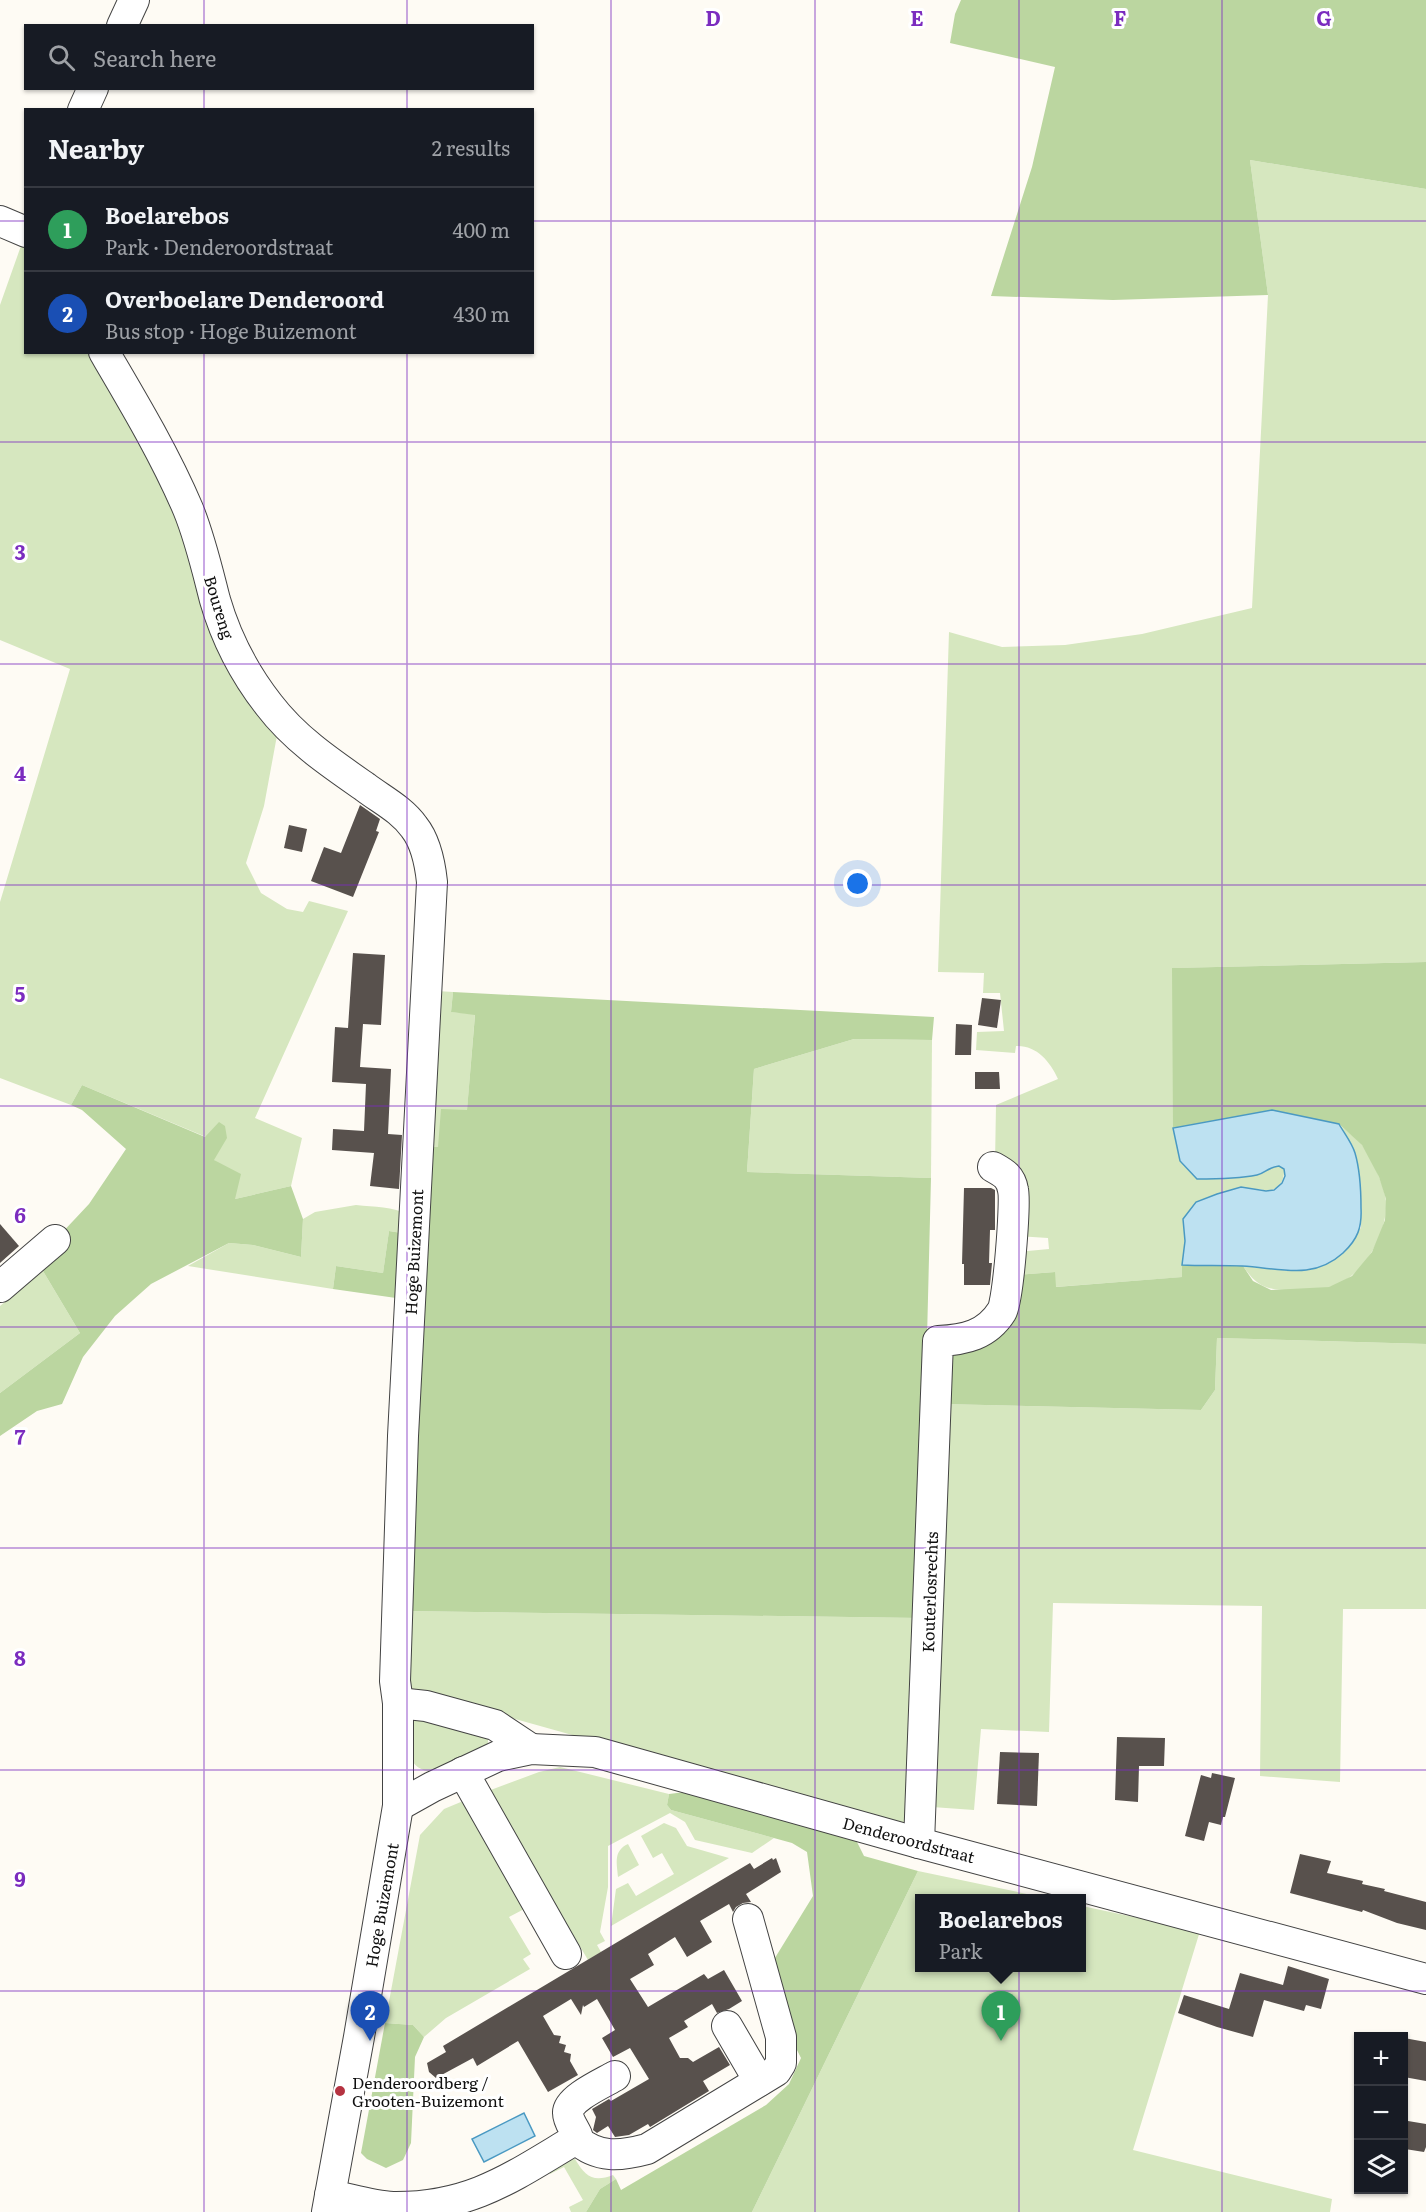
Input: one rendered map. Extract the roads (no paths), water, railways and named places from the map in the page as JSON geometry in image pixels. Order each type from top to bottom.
[{"type":"street","points":[[123,24],[134,0]]},
{"type":"street","points":[[84,108],[92,90]]},
{"type":"street","points":[[0,221],[24,231]]},
{"type":"street","name":"Boureng","points":[[105,354],[188,509],[203,549],[226,633],[253,683],[287,728],[302,742],[400,811]]},
{"type":"street","name":"Hoge Buizemont","points":[[328,2204],[398,1806],[398,1703],[395,1681],[403,1436],[432,882],[429,859],[422,843],[415,828],[400,811]]},
{"type":"street","name":"Kouterlosrechts","points":[[919,1843],[938,1341],[966,1339],[988,1327],[1004,1309],[1008,1288],[1014,1191],[1008,1175],[993,1167]]},
{"type":"street","points":[[0,1287],[56,1240]]},
{"type":"street","points":[[398,1703],[426,1706],[495,1725],[531,1749]]},
{"type":"street","name":"Denderoordstraat","points":[[398,1806],[498,1756],[531,1749],[595,1752],[919,1843],[1426,1978]]},
{"type":"street","points":[[463,1772],[566,1954]]},
{"type":"street","points":[[615,2076],[574,2100],[569,2107],[568,2118],[577,2135],[576,2139],[587,2149],[626,2155],[647,2149],[776,2071],[781,2063],[783,2049],[748,1919]]},
{"type":"street","points":[[727,2026],[759,2081]]},
{"type":"street","points":[[328,2204],[369,2204],[393,2207],[457,2201],[482,2193],[502,2183],[576,2139]]},
{"type":"water","points":[[1272,1110],[1339,1124],[1354,1149],[1359,1173],[1361,1215],[1356,1238],[1343,1253],[1331,1262],[1307,1270],[1182,1265],[1185,1241],[1183,1219],[1196,1202],[1241,1187],[1274,1190],[1282,1183],[1285,1176],[1284,1169],[1279,1166],[1250,1176],[1197,1179],[1180,1161],[1173,1128]]},
{"type":"water","points":[[524,2113],[535,2136],[484,2162],[472,2139]]},
{"type":"place","name":"Overboelare Denderoord","points":[[370,2041]]},
{"type":"place","name":"Boelarebos","points":[[1001,2041]]},
{"type":"place","name":"Denderoordberg / Grooten-Buizemont","points":[[340,2091]]}]
